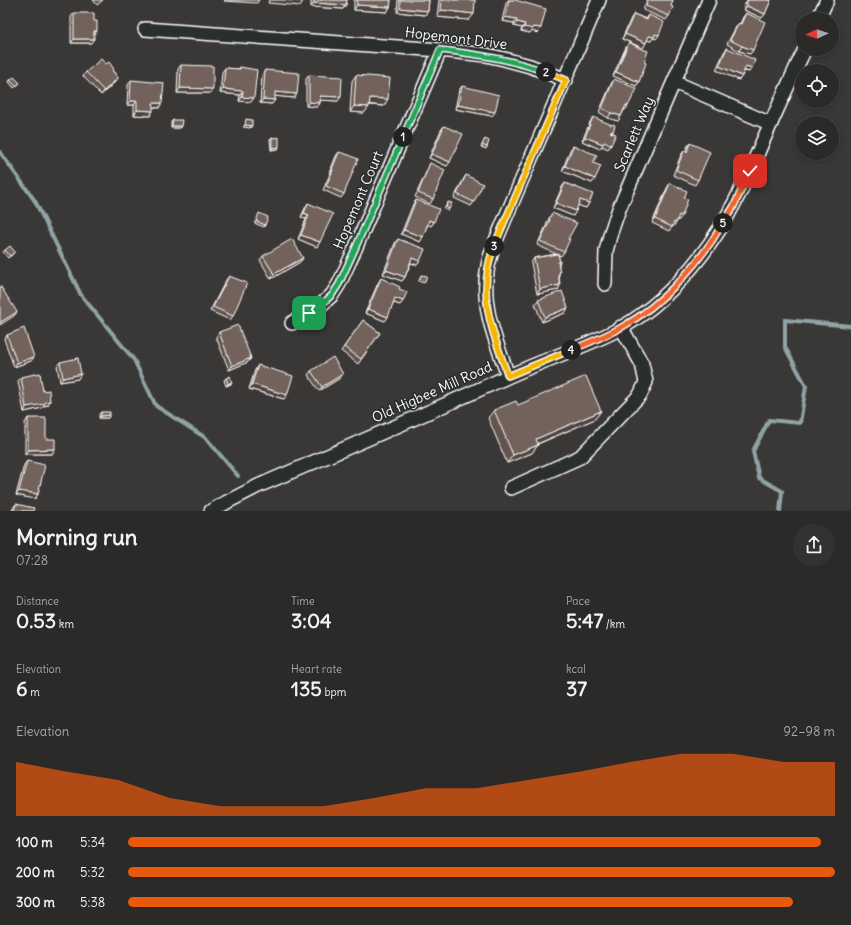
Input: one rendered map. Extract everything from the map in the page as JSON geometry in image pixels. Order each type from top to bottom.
[{"type":"street","points":[[508,376],[490,320],[485,286],[487,270],[493,248],[505,219],[600,0]]},
{"type":"street","name":"Scarlett Way","points":[[605,284],[606,251],[619,209],[709,0]]},
{"type":"street","points":[[821,12],[826,0]]},
{"type":"street","name":"Hopemont Drive","points":[[145,29],[440,50],[504,59],[530,66],[566,80]]},
{"type":"street","name":"Hopemont Court","points":[[292,323],[321,305],[332,295],[339,284],[440,50]]},
{"type":"street","name":"Old Higbee Mill Road","points":[[211,511],[258,486],[508,376],[588,343],[621,327],[655,304],[700,258],[734,206],[802,56]]},
{"type":"street","points":[[674,82],[771,124]]},
{"type":"street","points":[[511,488],[580,457],[640,395],[646,382],[642,364],[621,327]]},
{"type":"building","points":[[314,0],[347,0],[346,5],[314,3]]},
{"type":"building","points":[[357,0],[391,0],[390,7],[357,5]]},
{"type":"building","points":[[400,0],[429,0],[428,11],[400,8]]},
{"type":"building","points":[[442,0],[475,0],[474,14],[441,10]]},
{"type":"building","points":[[509,0],[515,0],[546,9],[541,28],[534,27],[533,29],[524,27],[525,24],[517,22],[517,19],[505,17]]},
{"type":"building","points":[[648,0],[673,0],[671,6],[673,7],[669,16],[646,6]]},
{"type":"building","points":[[748,0],[771,0],[765,14],[747,6],[748,5],[746,4]]},
{"type":"building","points":[[74,13],[94,13],[94,21],[97,21],[97,31],[94,31],[94,39],[74,39]]},
{"type":"building","points":[[746,13],[765,22],[753,50],[730,40],[739,23],[741,24]]},
{"type":"building","points":[[634,14],[647,20],[649,15],[664,22],[659,35],[655,34],[654,37],[649,36],[646,43],[625,34]]},
{"type":"building","points":[[629,42],[648,51],[644,62],[646,63],[639,82],[616,72]]},
{"type":"building","points":[[727,48],[755,60],[752,68],[746,66],[742,76],[719,66]]},
{"type":"building","points":[[101,59],[106,64],[109,62],[114,69],[112,70],[118,78],[104,91],[86,72]]},
{"type":"building","points":[[181,65],[213,66],[213,89],[180,88]]},
{"type":"building","points":[[240,67],[257,70],[254,98],[242,97],[243,91],[223,89],[225,68],[240,69]]},
{"type":"building","points":[[265,70],[299,73],[297,94],[275,92],[275,100],[263,99]]},
{"type":"building","points":[[309,75],[342,77],[341,97],[320,96],[320,103],[309,102]]},
{"type":"building","points":[[356,75],[390,78],[388,99],[370,98],[369,107],[354,106]]},
{"type":"building","points":[[14,77],[20,83],[16,86],[10,80]]},
{"type":"building","points":[[614,79],[637,89],[628,106],[626,105],[621,116],[602,108]]},
{"type":"building","points":[[131,80],[164,83],[162,103],[153,103],[153,111],[137,110],[137,101],[130,101]]},
{"type":"building","points":[[462,86],[499,95],[495,112],[458,105]]},
{"type":"building","points":[[593,117],[615,125],[613,132],[610,132],[616,134],[611,145],[604,142],[603,144],[585,137]]},
{"type":"building","points":[[246,119],[252,120],[252,126],[245,125]]},
{"type":"building","points":[[173,120],[182,120],[181,126],[172,126]]},
{"type":"building","points":[[444,126],[463,134],[450,162],[432,154]]},
{"type":"building","points":[[279,137],[279,147],[272,148],[272,138]]},
{"type":"building","points":[[485,139],[489,141],[487,147],[482,145]]},
{"type":"building","points":[[690,143],[710,152],[698,180],[676,170],[684,151],[687,152]]},
{"type":"building","points":[[573,146],[597,155],[593,163],[601,166],[595,179],[565,166]]},
{"type":"building","points":[[339,152],[358,159],[344,194],[326,186]]},
{"type":"building","points":[[430,163],[445,170],[433,199],[418,193]]},
{"type":"building","points":[[466,175],[483,184],[474,202],[457,194]]},
{"type":"building","points":[[565,183],[593,194],[589,203],[580,200],[576,211],[556,203]]},
{"type":"building","points":[[670,183],[687,191],[684,198],[688,199],[682,216],[679,215],[676,223],[674,222],[672,227],[655,219]]},
{"type":"building","points":[[416,200],[439,209],[434,222],[429,220],[423,237],[404,230]]},
{"type":"building","points":[[448,202],[452,203],[449,209],[446,207]]},
{"type":"building","points":[[308,203],[333,214],[320,242],[301,235],[309,215],[304,213]]},
{"type":"building","points":[[259,213],[268,217],[265,225],[256,221]]},
{"type":"building","points":[[552,213],[577,223],[568,239],[570,239],[564,252],[540,241]]},
{"type":"building","points":[[292,239],[303,258],[274,274],[263,256]]},
{"type":"building","points":[[398,239],[425,249],[420,261],[412,258],[405,277],[386,270]]},
{"type":"building","points":[[10,246],[15,252],[10,256],[5,250]]},
{"type":"building","points":[[558,254],[560,262],[558,262],[560,273],[558,274],[560,285],[540,289],[534,258]]},
{"type":"building","points":[[421,275],[427,276],[425,281],[420,279]]},
{"type":"building","points":[[229,276],[247,283],[233,316],[213,307]]},
{"type":"building","points":[[381,278],[407,292],[403,301],[395,298],[388,317],[368,309]]},
{"type":"building","points":[[0,287],[17,312],[1,322],[0,320]]},
{"type":"building","points":[[562,291],[568,308],[545,317],[538,300]]},
{"type":"building","points":[[363,320],[380,333],[361,359],[344,347]]},
{"type":"building","points":[[238,325],[251,358],[232,366],[219,332]]},
{"type":"building","points":[[24,328],[34,357],[17,363],[7,335]]},
{"type":"building","points":[[333,357],[343,374],[322,387],[311,371]]},
{"type":"building","points":[[78,358],[81,374],[63,378],[60,362]]},
{"type":"building","points":[[258,365],[293,376],[287,395],[252,384]]},
{"type":"building","points":[[40,373],[43,391],[49,390],[50,401],[45,402],[45,404],[26,407],[21,377]]},
{"type":"building","points":[[230,376],[232,382],[228,384],[226,378]]},
{"type":"building","points":[[586,376],[601,411],[536,439],[538,445],[513,455],[494,410],[516,401],[518,405]]},
{"type":"building","points":[[101,412],[110,412],[110,415],[101,416]]},
{"type":"building","points":[[28,418],[46,418],[46,439],[55,439],[55,449],[28,450]]},
{"type":"building","points":[[27,461],[45,465],[38,494],[19,491]]},
{"type":"building","points":[[16,504],[34,508],[33,511],[14,511]]},
{"type":"waterway","points":[[0,152],[35,201],[81,295],[134,360],[156,406],[206,438],[238,476]]},
{"type":"waterway","points":[[780,511],[782,491],[759,478],[753,451],[769,420],[800,423],[806,386],[785,347],[785,320],[851,326]]},
{"type":"route","points":[[309,313],[332,295],[339,284],[440,50],[504,59],[530,66],[566,80],[505,219],[493,248],[487,270],[485,286],[490,320],[508,376],[588,343],[621,327],[655,304],[700,258],[734,206],[750,171]]}]
